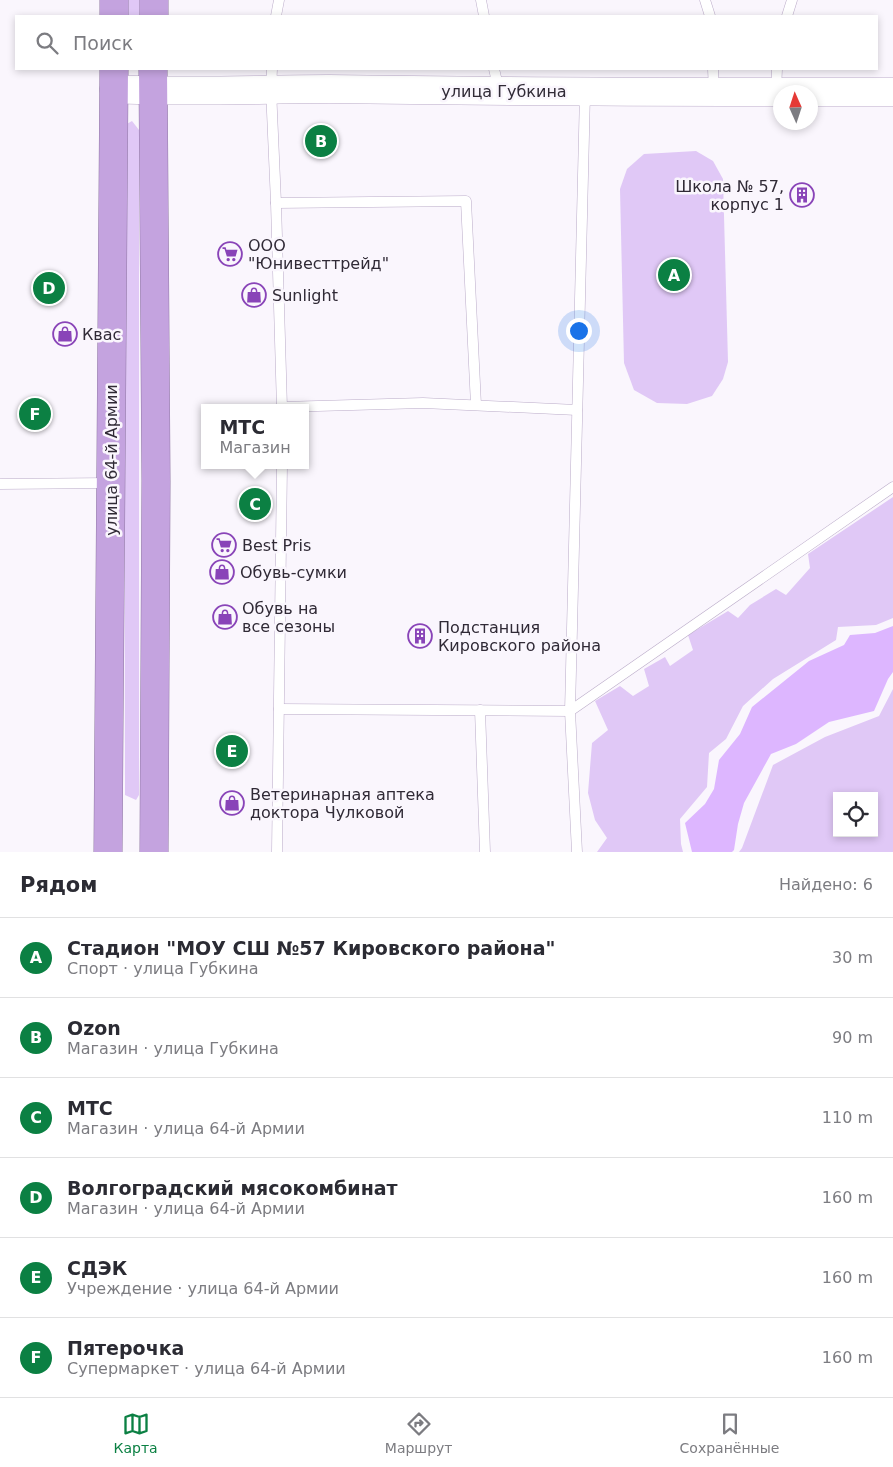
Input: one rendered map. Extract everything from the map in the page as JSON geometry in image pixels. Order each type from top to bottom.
[{"type":"highway","points":[[114,0],[114,15]]},
{"type":"highway","points":[[154,0],[154,15]]},
{"type":"highway","name":"улица 64-й Армии","points":[[108,852],[114,79]]},
{"type":"highway","points":[[153,80],[156,481],[154,852]]},
{"type":"street","name":"улица Губкина","points":[[114,79],[497,80],[585,92],[713,80],[776,80],[893,92]]},
{"type":"lane","points":[[276,15],[279,0]]},
{"type":"lane","points":[[481,0],[484,15]]},
{"type":"lane","points":[[704,0],[710,15]]},
{"type":"lane","points":[[787,15],[792,0]]},
{"type":"lane","points":[[272,79],[282,404]]},
{"type":"lane","points":[[577,852],[570,711],[585,92]]},
{"type":"lane","points":[[276,203],[466,201],[476,405]]},
{"type":"lane","points":[[309,406],[423,403],[577,410]]},
{"type":"lane","points":[[277,852],[282,469]]},
{"type":"lane","points":[[0,484],[111,484]]},
{"type":"lane","points":[[279,709],[570,711],[893,487]]},
{"type":"lane","points":[[480,710],[485,852]]},
{"type":"shaded area","points":[[125,0],[141,0],[141,15],[125,15]]},
{"type":"shaded area","points":[[132,121],[139,130],[139,795],[136,800],[125,795],[124,135],[125,125]]},
{"type":"shaded area","points":[[696,151],[713,161],[723,179],[728,362],[723,379],[712,396],[687,404],[657,403],[634,390],[624,363],[620,189],[627,169],[644,154]]},
{"type":"shaded area","points":[[893,497],[893,618],[876,625],[838,627],[836,640],[773,679],[743,706],[726,739],[709,753],[707,787],[680,819],[683,852],[597,852],[607,838],[595,820],[588,793],[592,743],[608,730],[595,701],[620,686],[633,696],[649,686],[644,669],[665,657],[670,666],[693,650],[688,635],[728,611],[738,618],[750,605],[776,589],[786,595],[810,568],[808,554]]},
{"type":"shaded area","points":[[893,626],[893,672],[874,711],[829,722],[796,744],[771,754],[744,803],[734,850],[732,852],[692,852],[685,823],[705,804],[714,789],[719,760],[740,734],[752,707],[809,661],[844,645],[850,635],[875,633]]},
{"type":"shaded area","points":[[893,689],[893,852],[739,852],[773,765],[825,737],[879,716]]},
{"type":"place","name":"Ozon","points":[[321,141]]},
{"type":"place","name":"Школа № 57, корпус 1","points":[[802,195]]},
{"type":"place","name":"ООО \"Юнивесттрейд\"","points":[[230,254]]},
{"type":"place","name":"Стадион \"МОУ СШ №57 Кировского района\"","points":[[674,275]]},
{"type":"place","name":"Волгоградский мясокомбинат","points":[[49,288]]},
{"type":"place","name":"Sunlight","points":[[254,295]]},
{"type":"place","name":"Квас","points":[[65,334]]},
{"type":"place","name":"Пятерочка","points":[[35,414]]},
{"type":"place","name":"МТС","points":[[255,504]]},
{"type":"place","name":"Best Pris","points":[[224,545]]},
{"type":"place","name":"Обувь-сумки","points":[[222,572]]},
{"type":"place","name":"Обувь на все сезоны","points":[[225,617]]},
{"type":"place","name":"Подстанция Кировского района","points":[[420,636]]},
{"type":"place","name":"СДЭК","points":[[232,751]]},
{"type":"place","name":"Ветеринарная аптека доктора Чулковой","points":[[232,803]]}]
